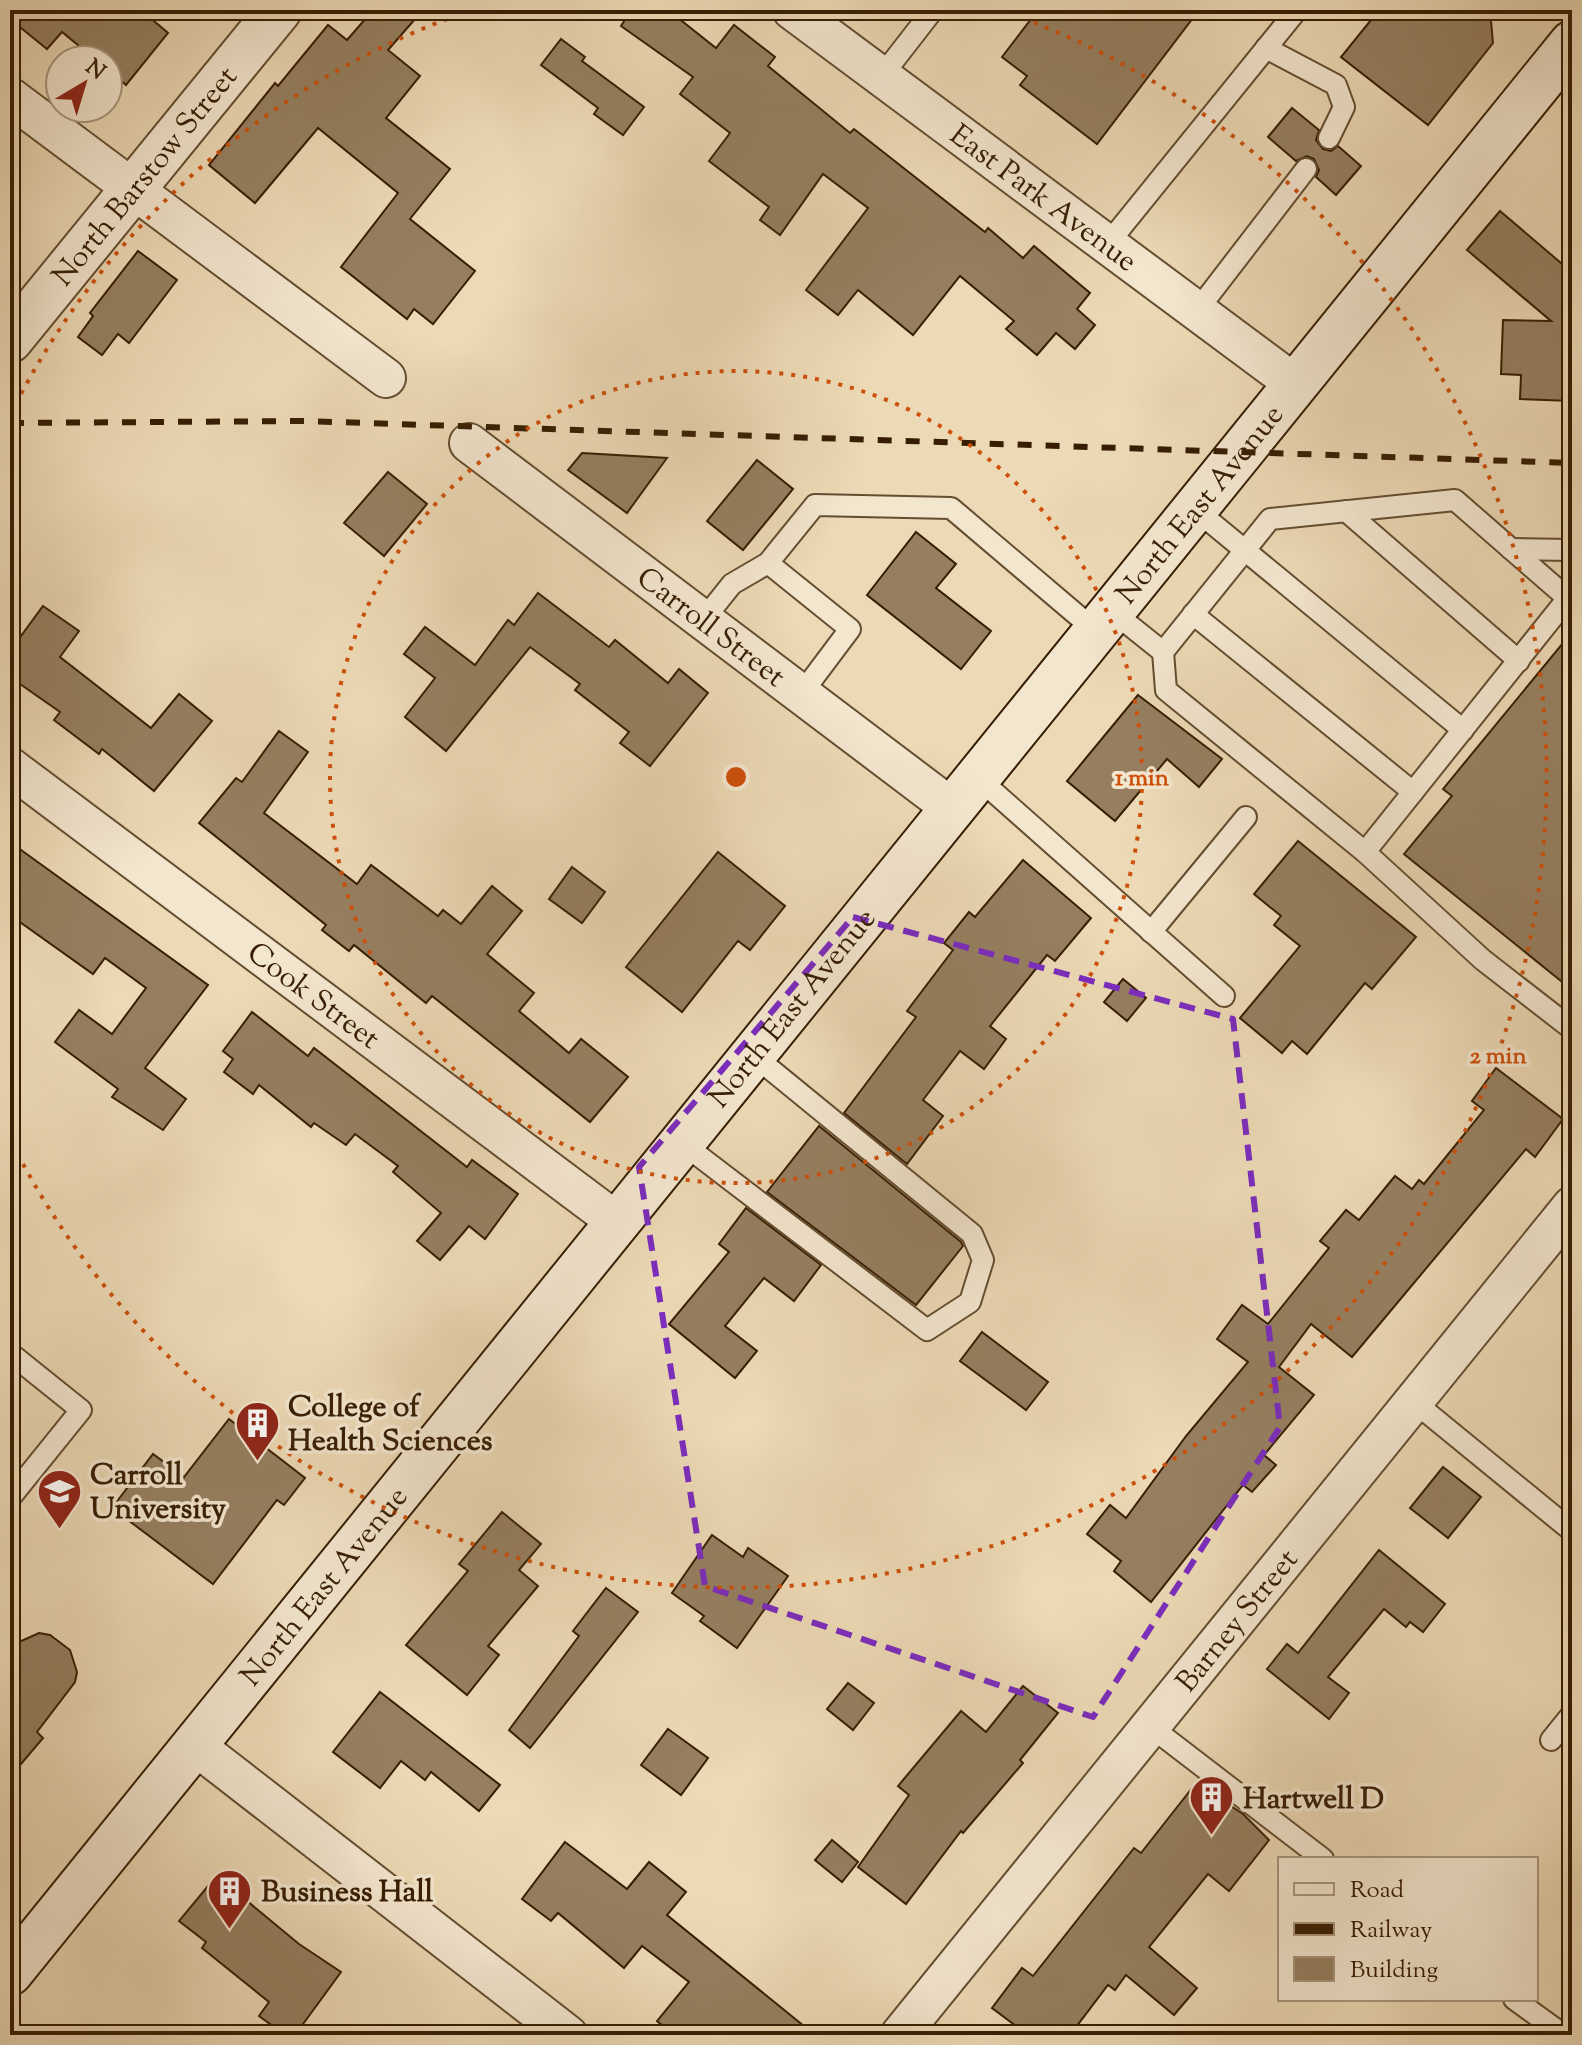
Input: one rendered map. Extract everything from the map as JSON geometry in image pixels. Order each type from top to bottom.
[{"type":"main road","name":"North Barstow Street","points":[[10,340],[279,10]]},
{"type":"main road","name":"North East Avenue","points":[[10,1973],[197,1747],[617,1222],[1572,43]]},
{"type":"street","name":"East Park Avenue","points":[[801,13],[1106,246],[1295,384]]},
{"type":"street","points":[[10,97],[386,378]]},
{"type":"street","name":"Carroll Street","points":[[469,443],[802,693],[966,794]]},
{"type":"street","name":"Cook Street","points":[[10,767],[617,1222]]},
{"type":"street","name":"Barney Street","points":[[900,2035],[1572,1206]]},
{"type":"street","points":[[197,1747],[568,2035]]},
{"type":"lane","points":[[881,77],[933,10]]},
{"type":"lane","points":[[1106,246],[1297,10]]},
{"type":"lane","points":[[1266,48],[1336,85],[1344,107],[1329,138]]},
{"type":"lane","points":[[1196,312],[1306,169]]},
{"type":"lane","points":[[1365,852],[1571,598],[1455,500],[1270,519],[1163,652],[1166,690],[1365,852],[1483,960],[1572,1029]]},
{"type":"lane","points":[[704,619],[732,584],[768,563],[815,505],[951,508],[1105,622],[1163,652]]},
{"type":"lane","points":[[1196,510],[1463,730]]},
{"type":"lane","points":[[1346,511],[1519,661]]},
{"type":"lane","points":[[1511,549],[1572,550]]},
{"type":"lane","points":[[768,563],[850,629],[802,693]]},
{"type":"lane","points":[[1193,614],[1413,792]]},
{"type":"lane","points":[[966,794],[1151,932],[1224,996]]},
{"type":"lane","points":[[1151,932],[1246,817]]},
{"type":"lane","points":[[682,1143],[927,1330],[970,1302],[983,1260],[972,1234],[753,1055]]},
{"type":"lane","points":[[10,1353],[81,1410],[10,1498]]},
{"type":"lane","points":[[1413,1401],[1572,1531]]},
{"type":"lane","points":[[1551,1740],[1572,1714]]},
{"type":"lane","points":[[1151,1727],[1320,1857]]},
{"type":"lane","points":[[1517,2001],[1564,2035]]},
{"type":"highlighted area","points":[[853,917],[1233,1019],[1280,1427],[1093,1717],[705,1586],[639,1167]]},
{"type":"building","points":[[10,10],[141,10],[168,33],[126,85],[124,44],[77,44],[62,32],[51,44],[44,44],[44,47],[10,19]]},
{"type":"building","points":[[373,10],[423,10],[388,50],[420,76],[386,118],[450,169],[410,219],[475,271],[433,324],[414,309],[407,319],[341,267],[398,193],[318,128],[255,203],[209,165],[275,83],[278,86],[328,25],[347,40]]},
{"type":"building","points":[[631,10],[668,10],[716,48],[734,25],[775,57],[768,66],[850,133],[854,129],[985,232],[988,228],[1023,258],[1034,246],[1090,293],[1077,309],[1095,325],[1075,349],[1056,333],[1037,355],[1006,329],[1014,321],[960,276],[913,335],[858,290],[838,315],[806,290],[868,208],[823,174],[780,235],[760,220],[769,207],[709,161],[730,133],[680,94],[693,77],[621,26]]},
{"type":"building","points":[[1038,10],[1199,10],[1097,144],[1020,85],[1027,76],[1002,57]]},
{"type":"building","points":[[1379,10],[1490,10],[1493,43],[1428,125],[1341,57]]},
{"type":"building","points":[[561,39],[585,57],[582,61],[644,107],[623,135],[594,114],[598,108],[541,65]]},
{"type":"building","points":[[1292,108],[1319,130],[1316,140],[1323,149],[1331,151],[1338,146],[1361,166],[1336,195],[1316,177],[1319,170],[1314,159],[1307,156],[1296,161],[1268,137]]},
{"type":"building","points":[[1500,211],[1561,263],[1572,258],[1572,401],[1520,399],[1521,375],[1501,374],[1503,320],[1551,321],[1467,250]]},
{"type":"building","points":[[138,251],[177,280],[129,343],[118,334],[102,355],[78,337],[93,316],[90,313]]},
{"type":"building","points":[[582,453],[667,458],[627,513],[568,470]]},
{"type":"building","points":[[757,460],[793,489],[743,550],[707,521]]},
{"type":"building","points":[[388,472],[427,504],[384,556],[344,523]]},
{"type":"building","points":[[916,532],[956,564],[936,588],[991,631],[961,669],[867,595]]},
{"type":"building","points":[[538,593],[609,647],[615,640],[668,683],[679,669],[708,693],[650,766],[620,743],[629,732],[575,690],[580,684],[530,647],[446,751],[405,717],[435,678],[404,654],[425,627],[475,665],[508,620],[514,625]]},
{"type":"building","points":[[43,606],[79,631],[60,657],[151,728],[179,694],[212,721],[154,791],[102,749],[99,754],[54,720],[60,712],[10,677],[10,651]]},
{"type":"building","points":[[1572,632],[1572,990],[1404,854],[1452,796],[1443,789]]},
{"type":"building","points":[[1138,695],[1222,759],[1199,787],[1167,759],[1115,821],[1067,781]]},
{"type":"building","points":[[279,731],[308,752],[264,813],[357,884],[371,865],[438,916],[443,910],[461,924],[492,886],[522,911],[487,954],[534,993],[519,1011],[569,1053],[581,1039],[628,1077],[590,1122],[432,996],[426,1003],[354,945],[349,951],[322,930],[326,925],[199,823],[236,778],[242,782]]},
{"type":"building","points":[[1298,841],[1416,937],[1372,989],[1365,983],[1307,1054],[1292,1041],[1282,1053],[1240,1018],[1300,946],[1274,925],[1281,916],[1254,894]]},
{"type":"building","points":[[10,842],[208,985],[145,1068],[186,1099],[163,1130],[112,1097],[118,1089],[55,1042],[79,1010],[112,1034],[146,988],[105,958],[93,974],[10,915]]},
{"type":"building","points":[[718,852],[785,906],[750,950],[738,941],[682,1012],[626,967]]},
{"type":"building","points":[[1023,860],[1091,918],[1055,961],[1047,955],[990,1026],[1006,1039],[984,1069],[960,1051],[923,1100],[943,1116],[907,1164],[844,1113],[916,1017],[907,1011],[953,950],[944,943],[969,912],[975,917]]},
{"type":"building","points":[[572,867],[605,892],[582,923],[549,899]]},
{"type":"building","points":[[1123,979],[1146,998],[1127,1021],[1104,1002]]},
{"type":"building","points":[[252,1012],[308,1056],[314,1048],[467,1167],[472,1160],[518,1194],[485,1239],[469,1226],[440,1260],[417,1241],[441,1213],[393,1172],[398,1166],[355,1134],[346,1145],[314,1123],[311,1127],[259,1085],[253,1094],[224,1072],[233,1059],[223,1051]]},
{"type":"building","points":[[1496,1068],[1563,1119],[1535,1157],[1526,1149],[1352,1357],[1311,1324],[1279,1367],[1314,1395],[1264,1455],[1276,1465],[1252,1492],[1243,1485],[1151,1602],[1114,1571],[1121,1561],[1087,1534],[1110,1505],[1126,1518],[1186,1436],[1248,1362],[1217,1339],[1242,1305],[1268,1324],[1329,1248],[1320,1241],[1346,1210],[1359,1220],[1395,1176],[1412,1189],[1419,1180],[1424,1184],[1484,1110],[1472,1101]]},
{"type":"building","points":[[819,1126],[961,1242],[963,1246],[916,1305],[767,1192]]},
{"type":"building","points":[[746,1208],[821,1265],[794,1301],[764,1278],[725,1326],[757,1351],[735,1378],[669,1324],[729,1252],[719,1244]]},
{"type":"building","points":[[982,1332],[1048,1382],[1026,1410],[960,1361]]},
{"type":"building","points":[[229,1419],[305,1478],[284,1505],[277,1500],[213,1584],[112,1508],[153,1454],[184,1477]]},
{"type":"building","points":[[1443,1467],[1481,1497],[1448,1538],[1410,1508]]},
{"type":"building","points":[[502,1512],[541,1544],[519,1570],[538,1586],[488,1646],[499,1655],[467,1695],[406,1645],[468,1571],[459,1564]]},
{"type":"building","points":[[712,1535],[743,1557],[748,1548],[788,1576],[737,1648],[700,1621],[704,1616],[672,1593]]},
{"type":"building","points":[[1379,1550],[1445,1604],[1423,1632],[1410,1622],[1406,1627],[1384,1609],[1328,1677],[1349,1693],[1329,1719],[1267,1669],[1287,1644],[1298,1653]]},
{"type":"building","points":[[606,1588],[638,1612],[530,1748],[509,1730],[579,1636],[573,1631]]},
{"type":"building","points":[[39,1633],[50,1635],[70,1650],[77,1672],[75,1682],[37,1732],[43,1738],[10,1777],[10,1646]]},
{"type":"building","points":[[848,1683],[874,1703],[853,1730],[827,1709]]},
{"type":"building","points":[[1023,1686],[1058,1713],[1020,1760],[1023,1763],[963,1833],[961,1831],[906,1904],[858,1867],[909,1795],[898,1786],[961,1711],[986,1732]]},
{"type":"building","points":[[380,1692],[500,1785],[479,1811],[431,1772],[425,1780],[401,1761],[380,1788],[333,1752]]},
{"type":"building","points":[[668,1729],[708,1758],[681,1795],[641,1765]]},
{"type":"building","points":[[1196,1783],[1243,1814],[1269,1840],[1229,1891],[1208,1874],[1149,1947],[1197,1988],[1174,2015],[1126,1975],[1115,1990],[1108,1985],[1070,2035],[1028,2035],[992,2008],[1022,1968],[1033,1976],[1134,1848],[1141,1853]]},
{"type":"building","points":[[832,1840],[858,1862],[842,1882],[815,1860]]},
{"type":"building","points":[[565,1842],[627,1889],[649,1862],[686,1892],[667,1915],[815,2035],[674,2035],[657,2021],[689,1982],[642,1946],[624,1968],[558,1913],[551,1921],[522,1899]]},
{"type":"building","points":[[213,1880],[232,1895],[235,1891],[299,1944],[341,1972],[295,2035],[285,2035],[259,2016],[269,2002],[202,1948],[206,1942],[179,1921]]},
{"type":"railway","points":[[10,423],[305,421],[1572,463]]},
{"type":"place","name":"College of Health Sciences","points":[[257,1462]]},
{"type":"place","name":"Carroll University","points":[[59,1530]]},
{"type":"place","name":"Hartwell D","points":[[1212,1837]]},
{"type":"place","name":"Business Hall","points":[[230,1930]]}]
